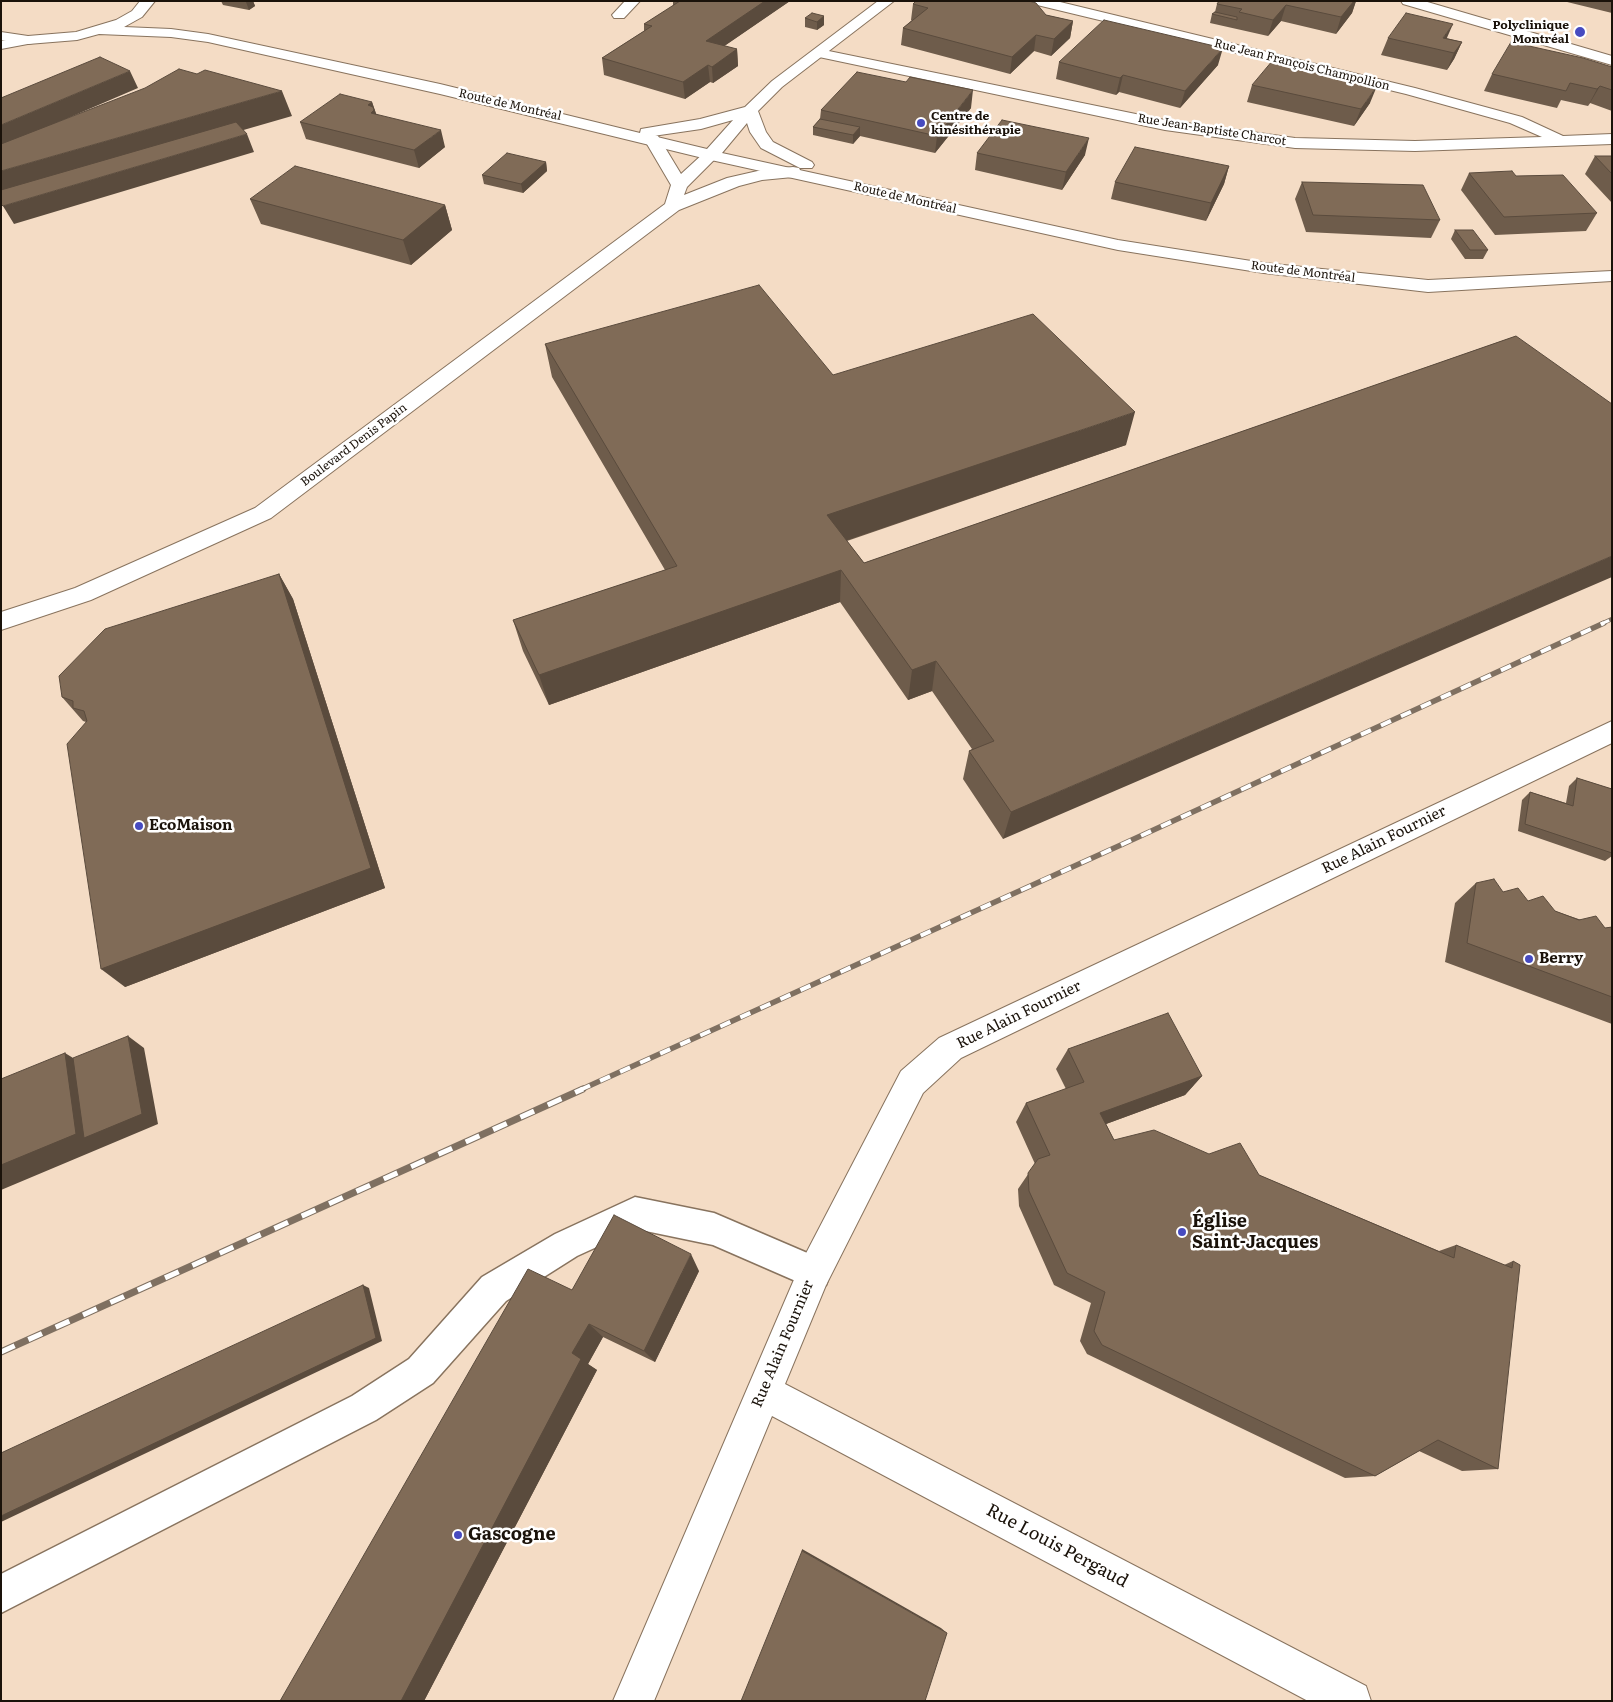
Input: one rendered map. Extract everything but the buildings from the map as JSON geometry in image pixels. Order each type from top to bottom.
[{"type":"street","points":[[619,15],[633,1]]},
{"type":"street","points":[[672,206],[679,184],[711,155],[750,110],[777,84],[887,1]]},
{"type":"street","name":"Rue Jean François Champollion","points":[[1038,1],[1410,91],[1516,120],[1562,140]]},
{"type":"street","points":[[1408,1],[1612,61]]},
{"type":"street","points":[[1,45],[28,40],[77,36],[101,30],[137,14],[150,5]]},
{"type":"street","name":"Route de Montréal","points":[[173,19],[208,38]]},
{"type":"street","name":"Route de Montréal","points":[[101,30],[171,33],[208,38],[440,89],[711,155],[1118,245],[1264,268],[1428,286],[1612,276]]},
{"type":"street","points":[[1,36],[28,40]]},
{"type":"street","name":"Rue Jean-Baptiste Charcot","points":[[818,54],[1165,125],[1295,143],[1415,146],[1612,139]]},
{"type":"street","points":[[627,133],[692,126],[750,110]]},
{"type":"street","points":[[750,110],[758,132],[767,145],[839,182]]},
{"type":"street","points":[[652,140],[679,184]]},
{"type":"street","name":"Boulevard Denis Papin","points":[[1,621],[83,594],[263,513],[672,206],[733,182],[762,175],[793,172]]},
{"type":"street","name":"Rue Alain Fournier","points":[[632,1701],[814,1273],[912,1082],[950,1048],[1612,731]]},
{"type":"street","name":"Rue Louis Pergaud","points":[[763,1392],[1351,1701]]},
{"type":"lane","points":[[1,1594],[364,1408],[421,1371],[494,1289],[566,1245],[635,1214],[714,1229],[814,1273]]},
{"type":"railway","points":[[1601,624],[1612,619]]},
{"type":"railway","points":[[580,1090],[1604,623]]},
{"type":"railway","points":[[1,1352],[583,1089]]},
{"type":"place","name":"Polyclinique Montréal","points":[[1580,32]]},
{"type":"place","name":"Centre de kinésithérapie","points":[[921,123]]},
{"type":"place","name":"EcoMaison","points":[[139,826]]},
{"type":"place","name":"Berry","points":[[1529,959]]},
{"type":"place","name":"Église Saint-Jacques","points":[[1182,1232]]},
{"type":"place","name":"Gascogne","points":[[458,1535]]}]
